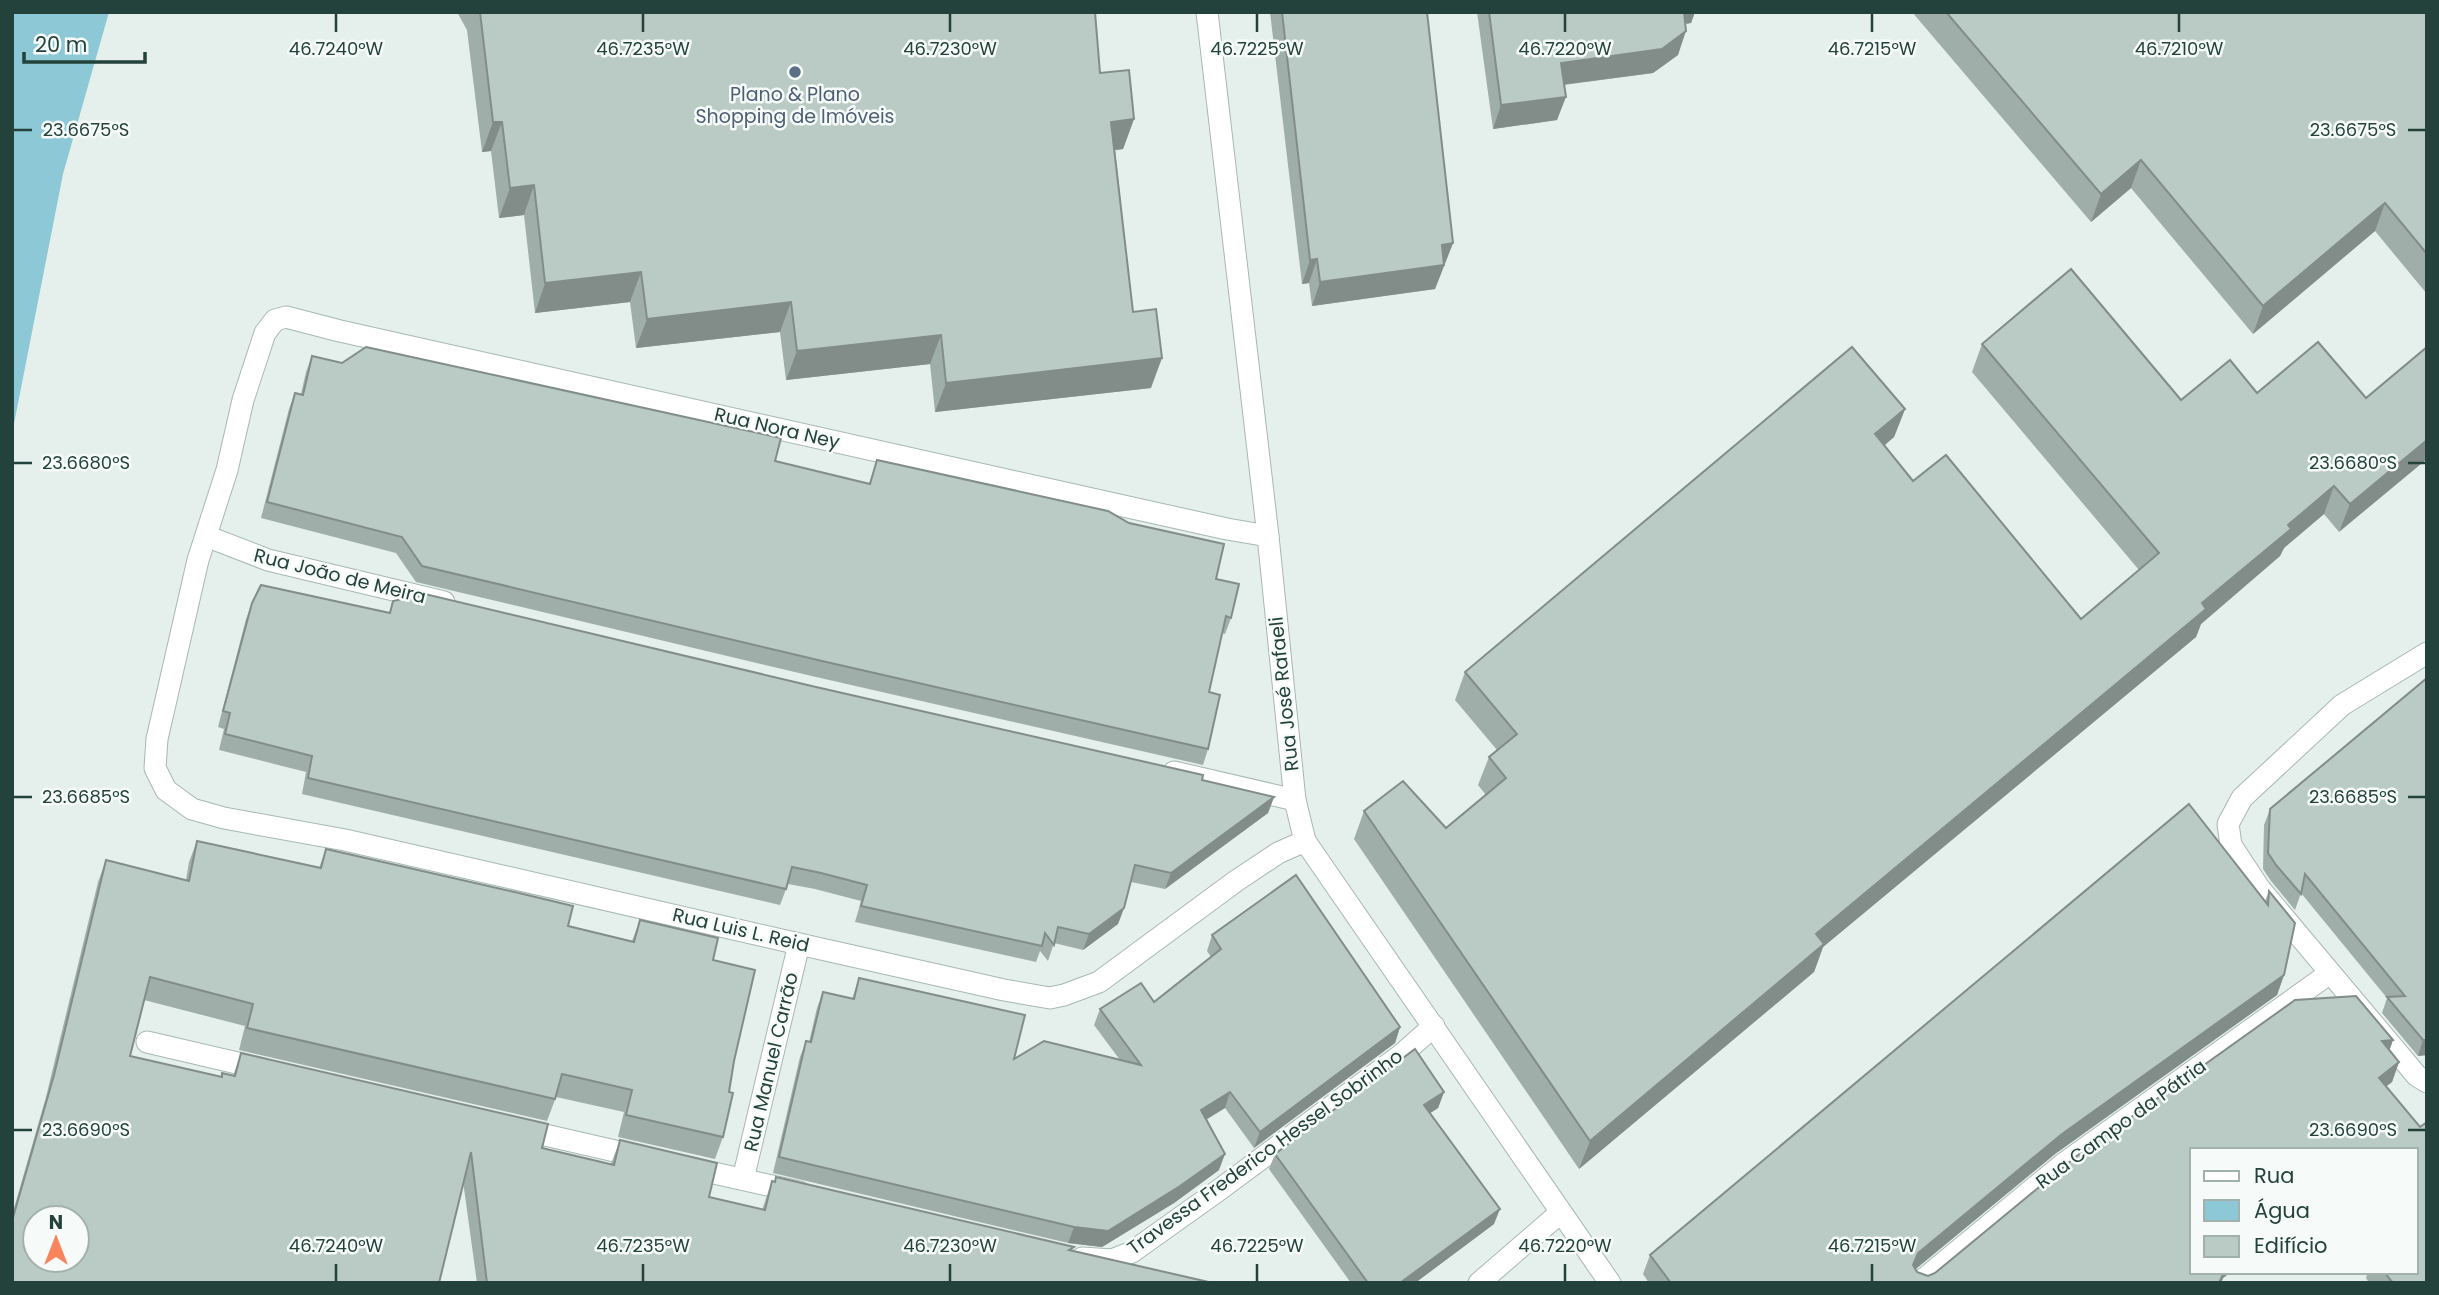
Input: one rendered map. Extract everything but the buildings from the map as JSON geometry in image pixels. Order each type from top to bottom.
[{"type":"street","name":"Rua José Rafaeli","points":[[1207,12],[1268,536],[1295,800],[1305,841],[1610,1283]]},
{"type":"street","name":"Rua Nora Ney","points":[[206,537],[227,470],[243,400],[265,333],[275,320],[286,317],[392,343],[1268,536]]},
{"type":"street","name":"Rua João de Meira","points":[[206,537],[268,560],[466,608]]},
{"type":"street","name":"Rua Luis L. Reid","points":[[206,537],[157,739],[155,768],[166,790],[174,796],[192,809],[224,818],[345,840],[1004,990],[1050,998],[1099,982],[1236,881],[1278,853],[1305,841]]},
{"type":"street","points":[[2427,653],[2342,705],[2242,798],[2228,824],[2231,845],[2259,889],[2417,1076],[2427,1082]]},
{"type":"street","points":[[1155,768],[1295,800]]},
{"type":"street","name":"Rua Manuel Carrão","points":[[743,1179],[799,944]]},
{"type":"street","name":"Rua Campo da Pátria","points":[[1919,1283],[2063,1164],[2330,973]]},
{"type":"street","name":"Travessa Frederico Hessel Sobrinho","points":[[1066,1256],[1112,1260],[1132,1252],[1401,1055],[1434,1026]]},
{"type":"street","points":[[148,1042],[277,1072]]},
{"type":"street","points":[[502,1125],[822,1198]]},
{"type":"street","points":[[1479,1283],[1560,1213]]},
{"type":"water","points":[[12,12],[109,12],[63,174],[12,434]]},
{"type":"place","name":"Plano & Plano Shopping de Imóveis","points":[[795,72]]}]
